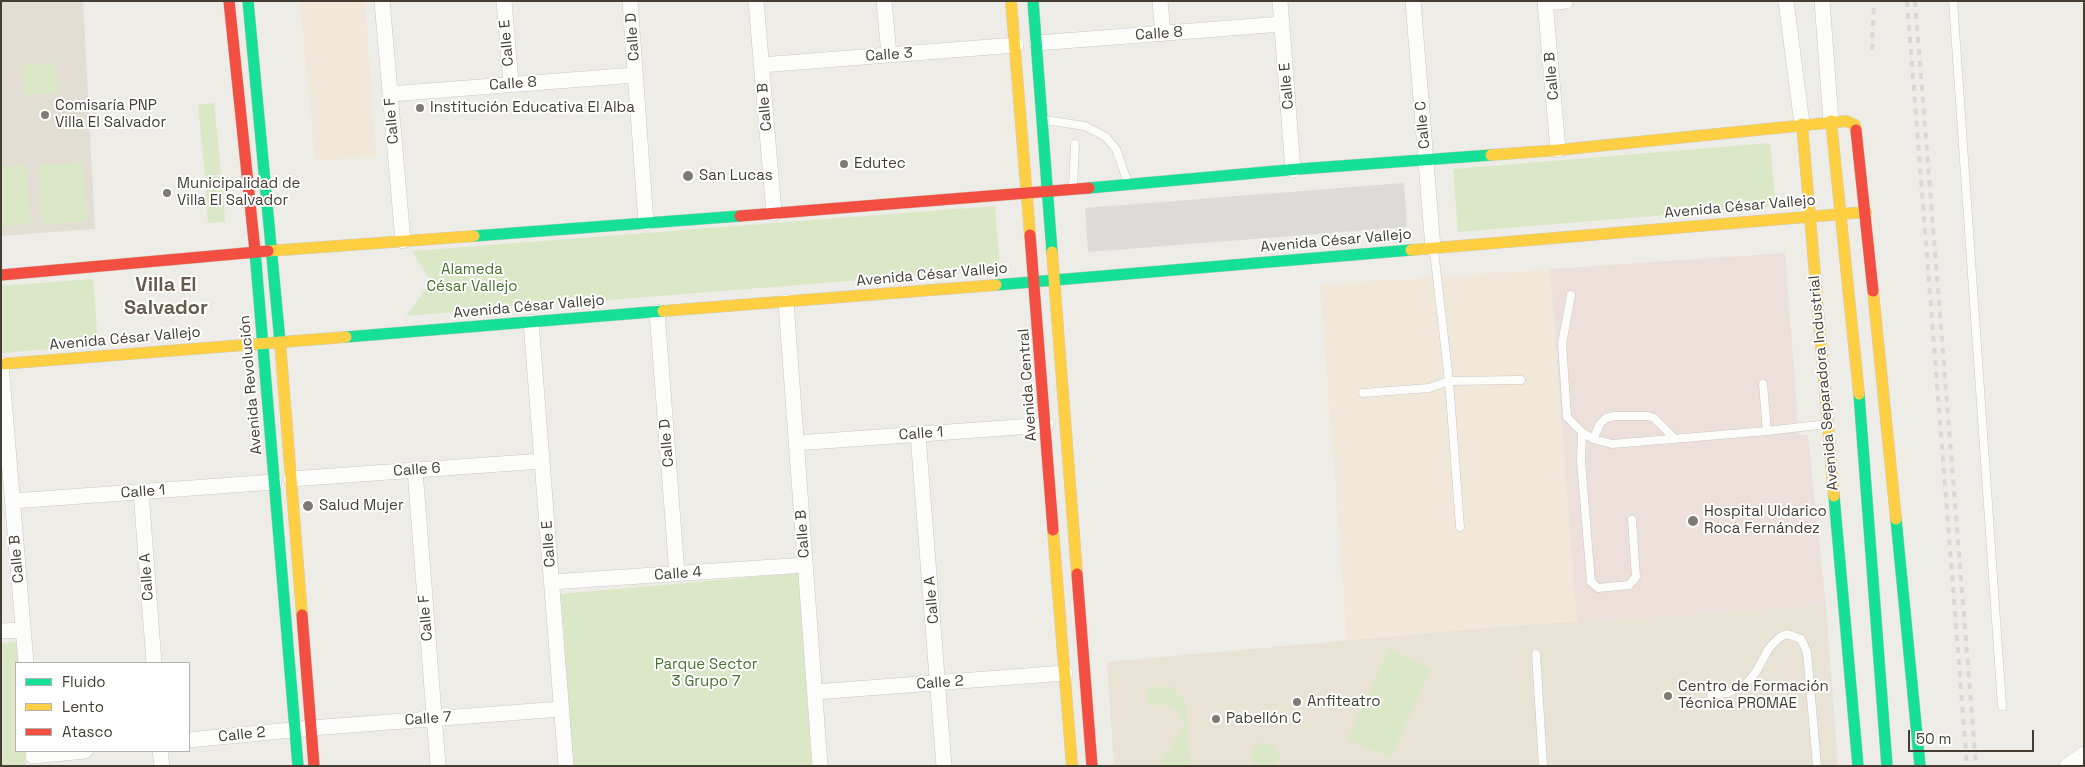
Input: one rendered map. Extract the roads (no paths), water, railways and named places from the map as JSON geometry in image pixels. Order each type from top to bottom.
[{"type":"main road","name":"Avenida Revolución","points":[[229,1],[255,252],[298,766]]},
{"type":"main road","points":[[248,1],[280,342],[314,766]]},
{"type":"main road","name":"Avenida Central","points":[[1011,1],[1028,194],[1072,766]]},
{"type":"main road","points":[[1032,1],[1037,44],[1092,766]]},
{"type":"main road","points":[[1,275],[255,252],[1028,194],[1293,170],[1558,150],[1846,121],[1856,125],[1858,136],[1920,766]]},
{"type":"main road","name":"Avenida Separadora Industrial","points":[[1831,122],[1863,430],[1887,766]]},
{"type":"main road","name":"Avenida Separadora Industrial","points":[[1802,124],[1858,766]]},
{"type":"main road","name":"Avenida César Vallejo","points":[[1,364],[1035,282],[1866,212]]},
{"type":"street","name":"Calle F","points":[[382,1],[403,241]]},
{"type":"street","name":"Calle E","points":[[504,1],[510,84]]},
{"type":"street","name":"Calle D","points":[[630,1],[646,223]]},
{"type":"street","name":"Calle B","points":[[756,1],[774,213]]},
{"type":"street","points":[[884,1],[889,55]]},
{"type":"street","points":[[1160,1],[1163,34]]},
{"type":"street","name":"Calle E","points":[[1280,1],[1293,170]]},
{"type":"street","name":"Calle C","points":[[1413,1],[1433,248]]},
{"type":"street","points":[[1546,2],[1566,1]]},
{"type":"street","name":"Avenida Separadora Industrial","points":[[1786,1],[1802,124]]},
{"type":"street","name":"Avenida Separadora Industrial","points":[[1822,1],[1831,122]]},
{"type":"street","name":"Calle B","points":[[1546,2],[1558,150]]},
{"type":"street","name":"Calle 8","points":[[1037,44],[1282,24]]},
{"type":"street","name":"Calle 3","points":[[761,65],[1016,45]]},
{"type":"street","name":"Calle 8","points":[[390,94],[636,75]]},
{"type":"street","name":"Calle B","points":[[786,302],[820,766]]},
{"type":"street","name":"Calle D","points":[[657,312],[677,574]]},
{"type":"street","name":"Calle E","points":[[531,322],[566,766]]},
{"type":"street","name":"Calle B","points":[[1,364],[26,662]]},
{"type":"street","name":"Calle 1","points":[[796,443],[1046,425]]},
{"type":"street","name":"Calle A","points":[[918,434],[944,766]]},
{"type":"street","name":"Calle 6","points":[[291,480],[542,461]]},
{"type":"street","name":"Calle F","points":[[414,470],[438,766]]},
{"type":"street","name":"Calle 1","points":[[12,501],[274,482]]},
{"type":"street","name":"Calle A","points":[[141,492],[154,662]]},
{"type":"street","name":"Calle 4","points":[[552,582],[806,565]]},
{"type":"street","points":[[1,632],[23,630]]},
{"type":"street","name":"Calle 2","points":[[815,692],[1065,674]]},
{"type":"street","name":"Calle 7","points":[[296,730],[561,709]]},
{"type":"street","name":"Calle 2","points":[[190,740],[296,730]]},
{"type":"street","points":[[34,758],[78,752]]},
{"type":"street","points":[[160,752],[162,766]]},
{"type":"street","points":[[2067,766],[2082,755]]},
{"type":"lane","points":[[1953,1],[2002,706]]},
{"type":"lane","points":[[1042,120],[1075,127],[1085,126],[1106,137],[1116,149],[1128,185]]},
{"type":"lane","points":[[1073,190],[1075,144]]},
{"type":"lane","points":[[1433,248],[1449,382],[1460,528]]},
{"type":"lane","points":[[1571,295],[1562,344],[1568,417],[1582,432],[1592,439],[1612,444],[1827,424]]},
{"type":"lane","points":[[1363,394],[1429,388],[1449,382],[1520,380]]},
{"type":"lane","points":[[1763,384],[1767,431]]},
{"type":"lane","points":[[1592,439],[1600,424],[1606,418],[1614,416],[1648,416],[1654,418],[1676,438]]},
{"type":"lane","points":[[1582,432],[1581,462],[1591,582],[1598,588],[1629,585],[1636,577],[1632,520]]},
{"type":"lane","points":[[1711,695],[1728,693],[1745,685],[1756,672],[1770,648],[1780,637],[1787,634],[1801,639],[1807,652],[1817,766]]},
{"type":"lane","points":[[1536,654],[1543,766]]},
{"type":"railway","points":[[1872,50],[1874,1]]},
{"type":"railway","points":[[1907,1],[1967,766]]},
{"type":"railway","points":[[1915,1],[1976,766]]},
{"type":"place","name":"Institución Educativa El Alba","points":[[420,108]]},
{"type":"place","name":"Comisaría PNP Villa El Salvador","points":[[45,115]]},
{"type":"place","name":"Edutec","points":[[844,164]]},
{"type":"place","name":"San Lucas","points":[[688,176]]},
{"type":"place","name":"Municipalidad de Villa El Salvador","points":[[167,193]]},
{"type":"place","name":"Salud Mujer","points":[[308,506]]},
{"type":"place","name":"Hospital Uldarico Roca Fernández","points":[[1693,521]]},
{"type":"place","name":"Centro de Formación Técnica PROMAE","points":[[1668,696]]},
{"type":"place","name":"Anfiteatro","points":[[1297,702]]},
{"type":"place","name":"Pabellón C","points":[[1216,719]]},
{"type":"district","name":"Villa El Salvador","points":[[166,298]]},
{"type":"park label","name":"Alameda César Vallejo","points":[[472,278]]},
{"type":"park label","name":"Parque Sector 3 Grupo 7","points":[[706,674]]}]
